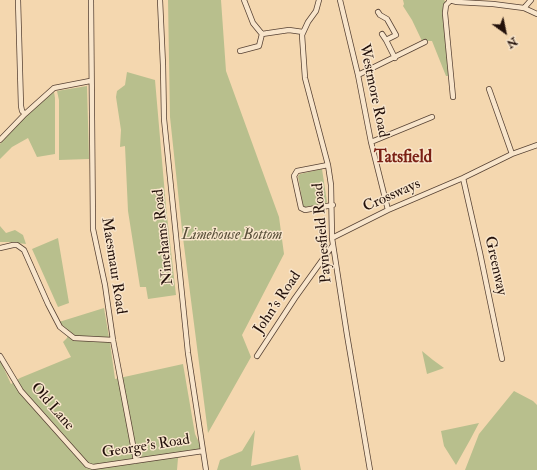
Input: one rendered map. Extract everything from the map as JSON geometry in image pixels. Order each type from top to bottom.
[{"type":"street","points":[[18,0],[21,106],[22,111],[25,114]]},
{"type":"street","name":"Maesmaur Road","points":[[90,0],[92,229],[105,285],[113,340],[136,461]]},
{"type":"street","name":"Ninehams Road","points":[[160,0],[164,119],[188,353],[206,470]]},
{"type":"street","points":[[244,0],[253,23],[262,34]]},
{"type":"street","points":[[262,34],[289,30],[303,32],[316,11],[319,0]]},
{"type":"street","name":"Westmore Road","points":[[340,0],[358,75],[371,142],[388,210]]},
{"type":"street","points":[[452,97],[445,13],[446,5],[449,0],[524,8],[537,14]]},
{"type":"street","points":[[524,8],[531,0]]},
{"type":"street","points":[[378,12],[387,19],[396,35],[386,40]]},
{"type":"street","name":"Paynesfield Road","points":[[303,32],[302,38],[305,78],[328,165],[333,205],[332,238],[370,470]]},
{"type":"street","points":[[240,51],[259,46],[262,34]]},
{"type":"street","points":[[382,34],[395,58]]},
{"type":"street","points":[[358,75],[425,42]]},
{"type":"street","points":[[0,140],[25,114],[54,88],[90,81]]},
{"type":"street","points":[[489,89],[512,154]]},
{"type":"street","points":[[371,142],[432,116]]},
{"type":"street","name":"Crossways","points":[[332,238],[388,210],[537,144]]},
{"type":"street","points":[[328,165],[297,171],[294,176],[301,208],[305,210],[333,205]]},
{"type":"street","name":"Greenway","points":[[462,178],[480,252],[502,359]]},
{"type":"street","points":[[0,248],[17,245],[24,250],[60,327],[74,338],[113,340]]},
{"type":"street","name":"John's Road","points":[[257,356],[295,298],[334,245]]},
{"type":"street","name":"Old Lane","points":[[0,356],[21,390],[88,465],[93,468]]},
{"type":"street","name":"George's Road","points":[[93,468],[203,451]]},
{"type":"green space","name":"Limehouse Bottom","points":[[168,0],[221,0],[226,71],[279,217],[284,254],[242,335],[251,357],[208,433],[182,230],[170,117]]},
{"type":"green space","points":[[403,0],[444,0],[447,3],[445,13],[450,76],[446,76],[432,41],[422,41],[412,20],[403,6]]},
{"type":"green space","points":[[127,72],[155,80],[166,207],[176,295],[148,299],[146,287],[140,287],[128,211],[125,146],[120,147],[121,130],[116,97],[117,91],[125,85]]},
{"type":"green space","points":[[87,86],[89,159],[59,160],[59,100],[57,91]]},
{"type":"green space","points":[[54,92],[55,154],[37,157],[28,138],[12,147],[0,159],[0,144],[16,126]]},
{"type":"green space","points":[[322,169],[327,202],[325,204],[305,207],[303,206],[298,176],[300,174]]},
{"type":"green space","points":[[0,226],[6,233],[15,230],[23,235],[26,244],[0,242]]},
{"type":"green space","points":[[58,238],[69,303],[58,307],[32,249]]},
{"type":"green space","points":[[104,308],[115,379],[183,364],[195,434],[203,451],[178,458],[177,470],[0,470],[0,360],[11,384],[20,378],[71,357],[63,342],[67,338],[69,331],[59,322]]},
{"type":"green space","points":[[422,351],[433,360],[444,368],[427,374]]},
{"type":"green space","points":[[514,391],[533,401],[537,405],[537,470],[465,470],[479,434]]},
{"type":"green space","points":[[479,423],[456,465],[444,446],[441,431]]},
{"type":"green space","points":[[255,430],[251,466],[298,455],[301,470],[217,470],[220,460],[242,451]]},
{"type":"district","name":"Tatsfield","points":[[403,158]]}]
